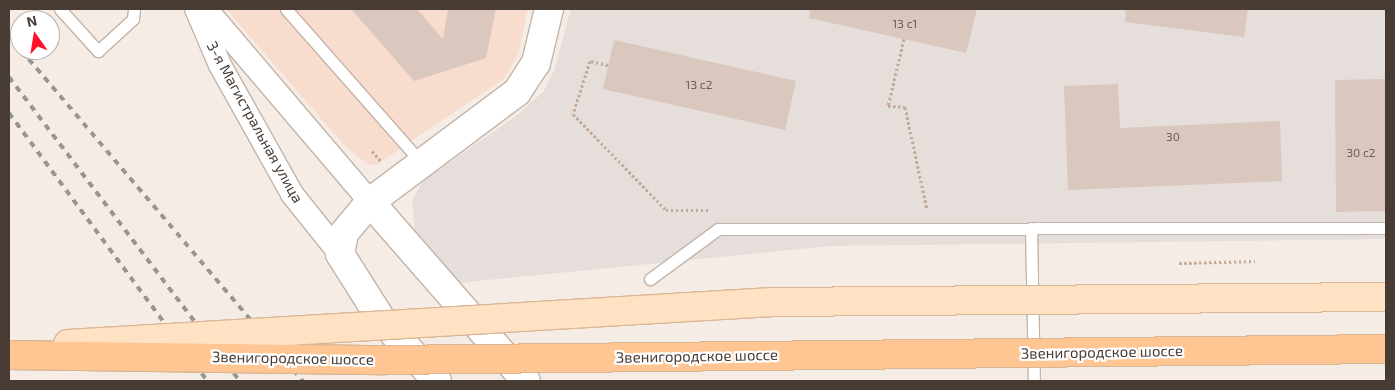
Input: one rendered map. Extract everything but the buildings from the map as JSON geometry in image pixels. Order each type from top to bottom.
[{"type":"main road","points":[[9,347],[773,302],[1386,298]]},
{"type":"main road","name":"Звенигородское шоссе","points":[[9,354],[384,360],[1386,349]]},
{"type":"street","name":"3-я Магистральная улица","points":[[196,9],[220,65],[292,194],[340,254],[382,319],[437,381]]},
{"type":"street","name":"3-я Магистральная улица","points":[[206,9],[370,202],[526,381]]},
{"type":"street","points":[[340,254],[344,233],[370,202],[421,162],[505,102],[528,79],[549,9]]},
{"type":"lane","points":[[60,9],[98,51],[134,19],[134,9]]},
{"type":"lane","points":[[286,9],[421,162]]},
{"type":"lane","points":[[650,279],[718,228],[1386,228]]},
{"type":"lane","points":[[1031,228],[1034,381]]},
{"type":"path","points":[[904,39],[888,106],[905,107],[927,211]]},
{"type":"path","points":[[608,65],[590,61],[573,114],[666,210],[714,210]]},
{"type":"path","points":[[372,151],[382,162]]},
{"type":"path","points":[[917,211],[936,211]]},
{"type":"path","points":[[1179,262],[1255,261]]},
{"type":"shaded area","points":[[226,9],[528,9],[518,54],[504,79],[376,165],[367,164],[344,145]]},
{"type":"shaded area","points":[[571,9],[1386,9],[1386,239],[830,246],[457,283],[415,231],[412,201],[423,181],[516,116],[544,91],[554,71]]},
{"type":"railway","points":[[30,60],[303,381]]},
{"type":"railway","points":[[9,77],[240,381]]},
{"type":"railway","points":[[9,113],[207,381]]}]
